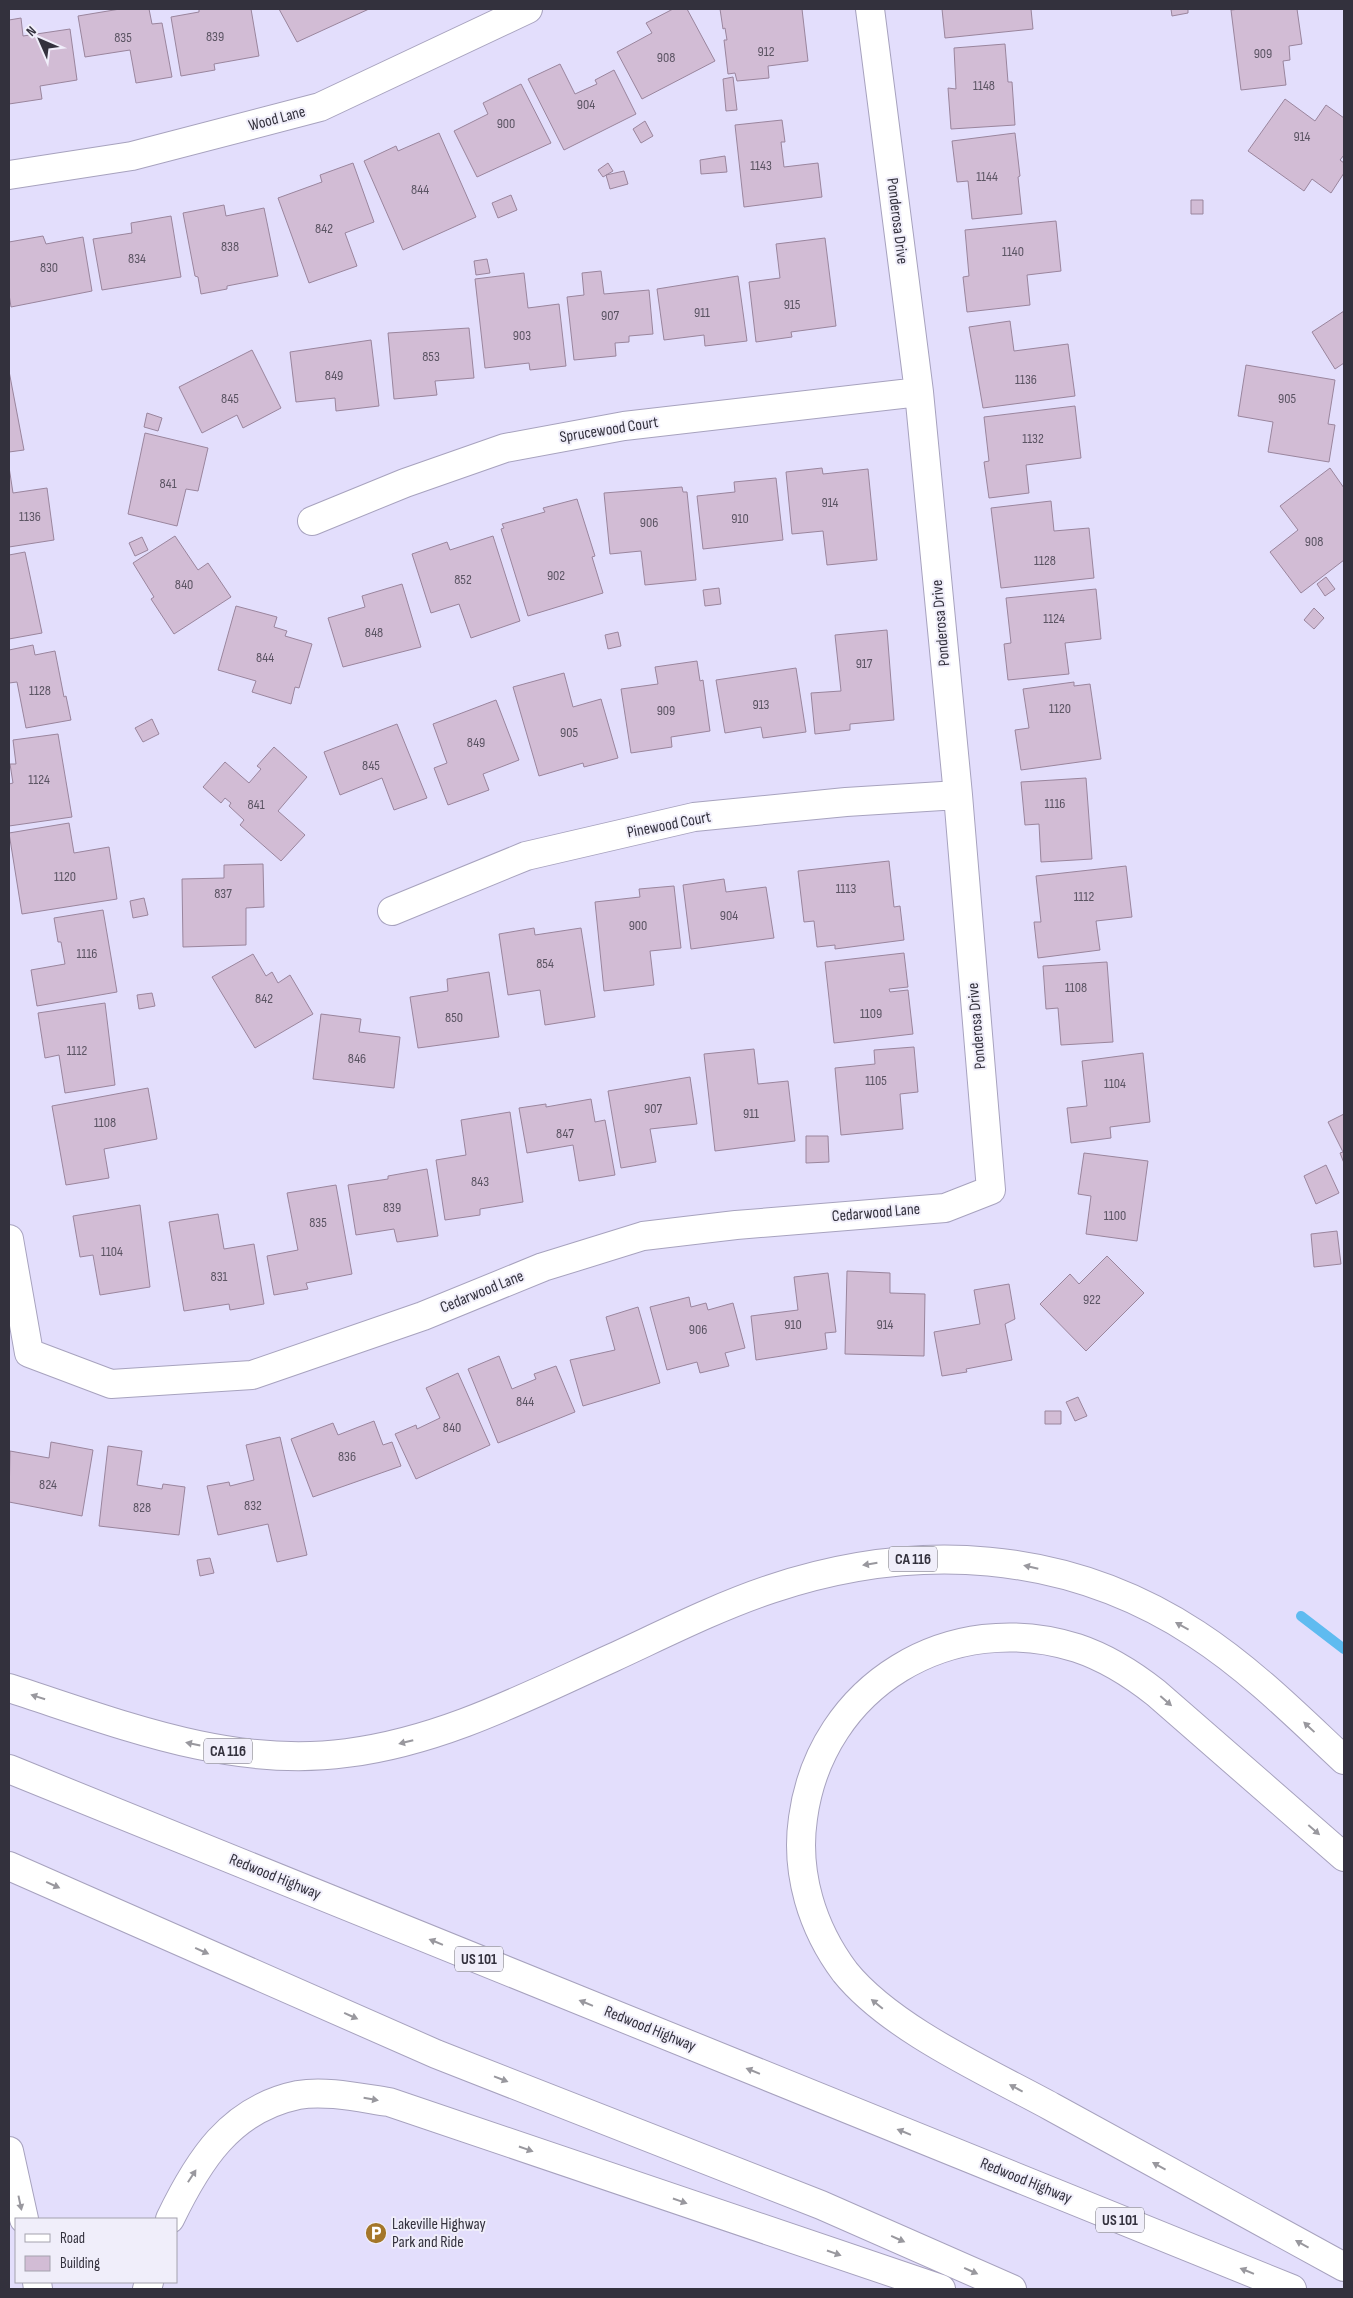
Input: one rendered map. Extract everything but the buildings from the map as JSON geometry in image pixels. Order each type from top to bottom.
[{"type":"main road","name":"Wood Lane","points":[[9,175],[132,156],[320,107],[528,9]]},
{"type":"main road","name":"Ponderosa Drive","points":[[870,9],[920,392],[958,795],[991,1190],[945,1208]]},
{"type":"main road","name":"Sprucewood Court","points":[[312,521],[405,483],[505,448],[624,426],[920,392]]},
{"type":"main road","name":"Pinewood Court","points":[[392,911],[526,856],[694,817],[846,802],[958,795]]},
{"type":"main road","name":"Cedarwood Lane","points":[[9,1239],[29,1353],[111,1384],[252,1376],[423,1316],[542,1267],[643,1236],[736,1225],[945,1208]]},
{"type":"main road","name":"CA 116","points":[[9,1688],[158,1735],[212,1748],[239,1753],[292,1757],[345,1754],[400,1744],[452,1728],[734,1603],[803,1579],[838,1569],[912,1559],[986,1560],[1022,1565],[1093,1583],[1128,1597],[1169,1618],[1193,1632],[1251,1675],[1344,1760]]},
{"type":"main road","points":[[1344,1857],[1156,1693],[1127,1672],[1078,1648],[1043,1640],[1007,1637],[990,1637],[954,1644],[921,1656],[890,1673],[863,1697],[840,1723],[822,1754],[805,1804],[801,1841],[807,1894],[818,1928],[846,1973],[884,2010],[975,2066],[1344,2267]]},
{"type":"main road","name":"Redwood Highway","points":[[9,1769],[1292,2289]]},
{"type":"main road","points":[[9,1866],[436,2054],[821,2205],[1012,2289]]},
{"type":"main road","points":[[170,2218],[190,2177],[225,2132],[262,2106],[299,2095],[342,2094],[388,2102],[941,2289]]},
{"type":"main road","points":[[9,2151],[24,2218]]},
{"type":"waterway","points":[[1301,1616],[1344,1649]]},
{"type":"place","name":"Lakeville Highway Park and Ride","points":[[376,2233]]}]
